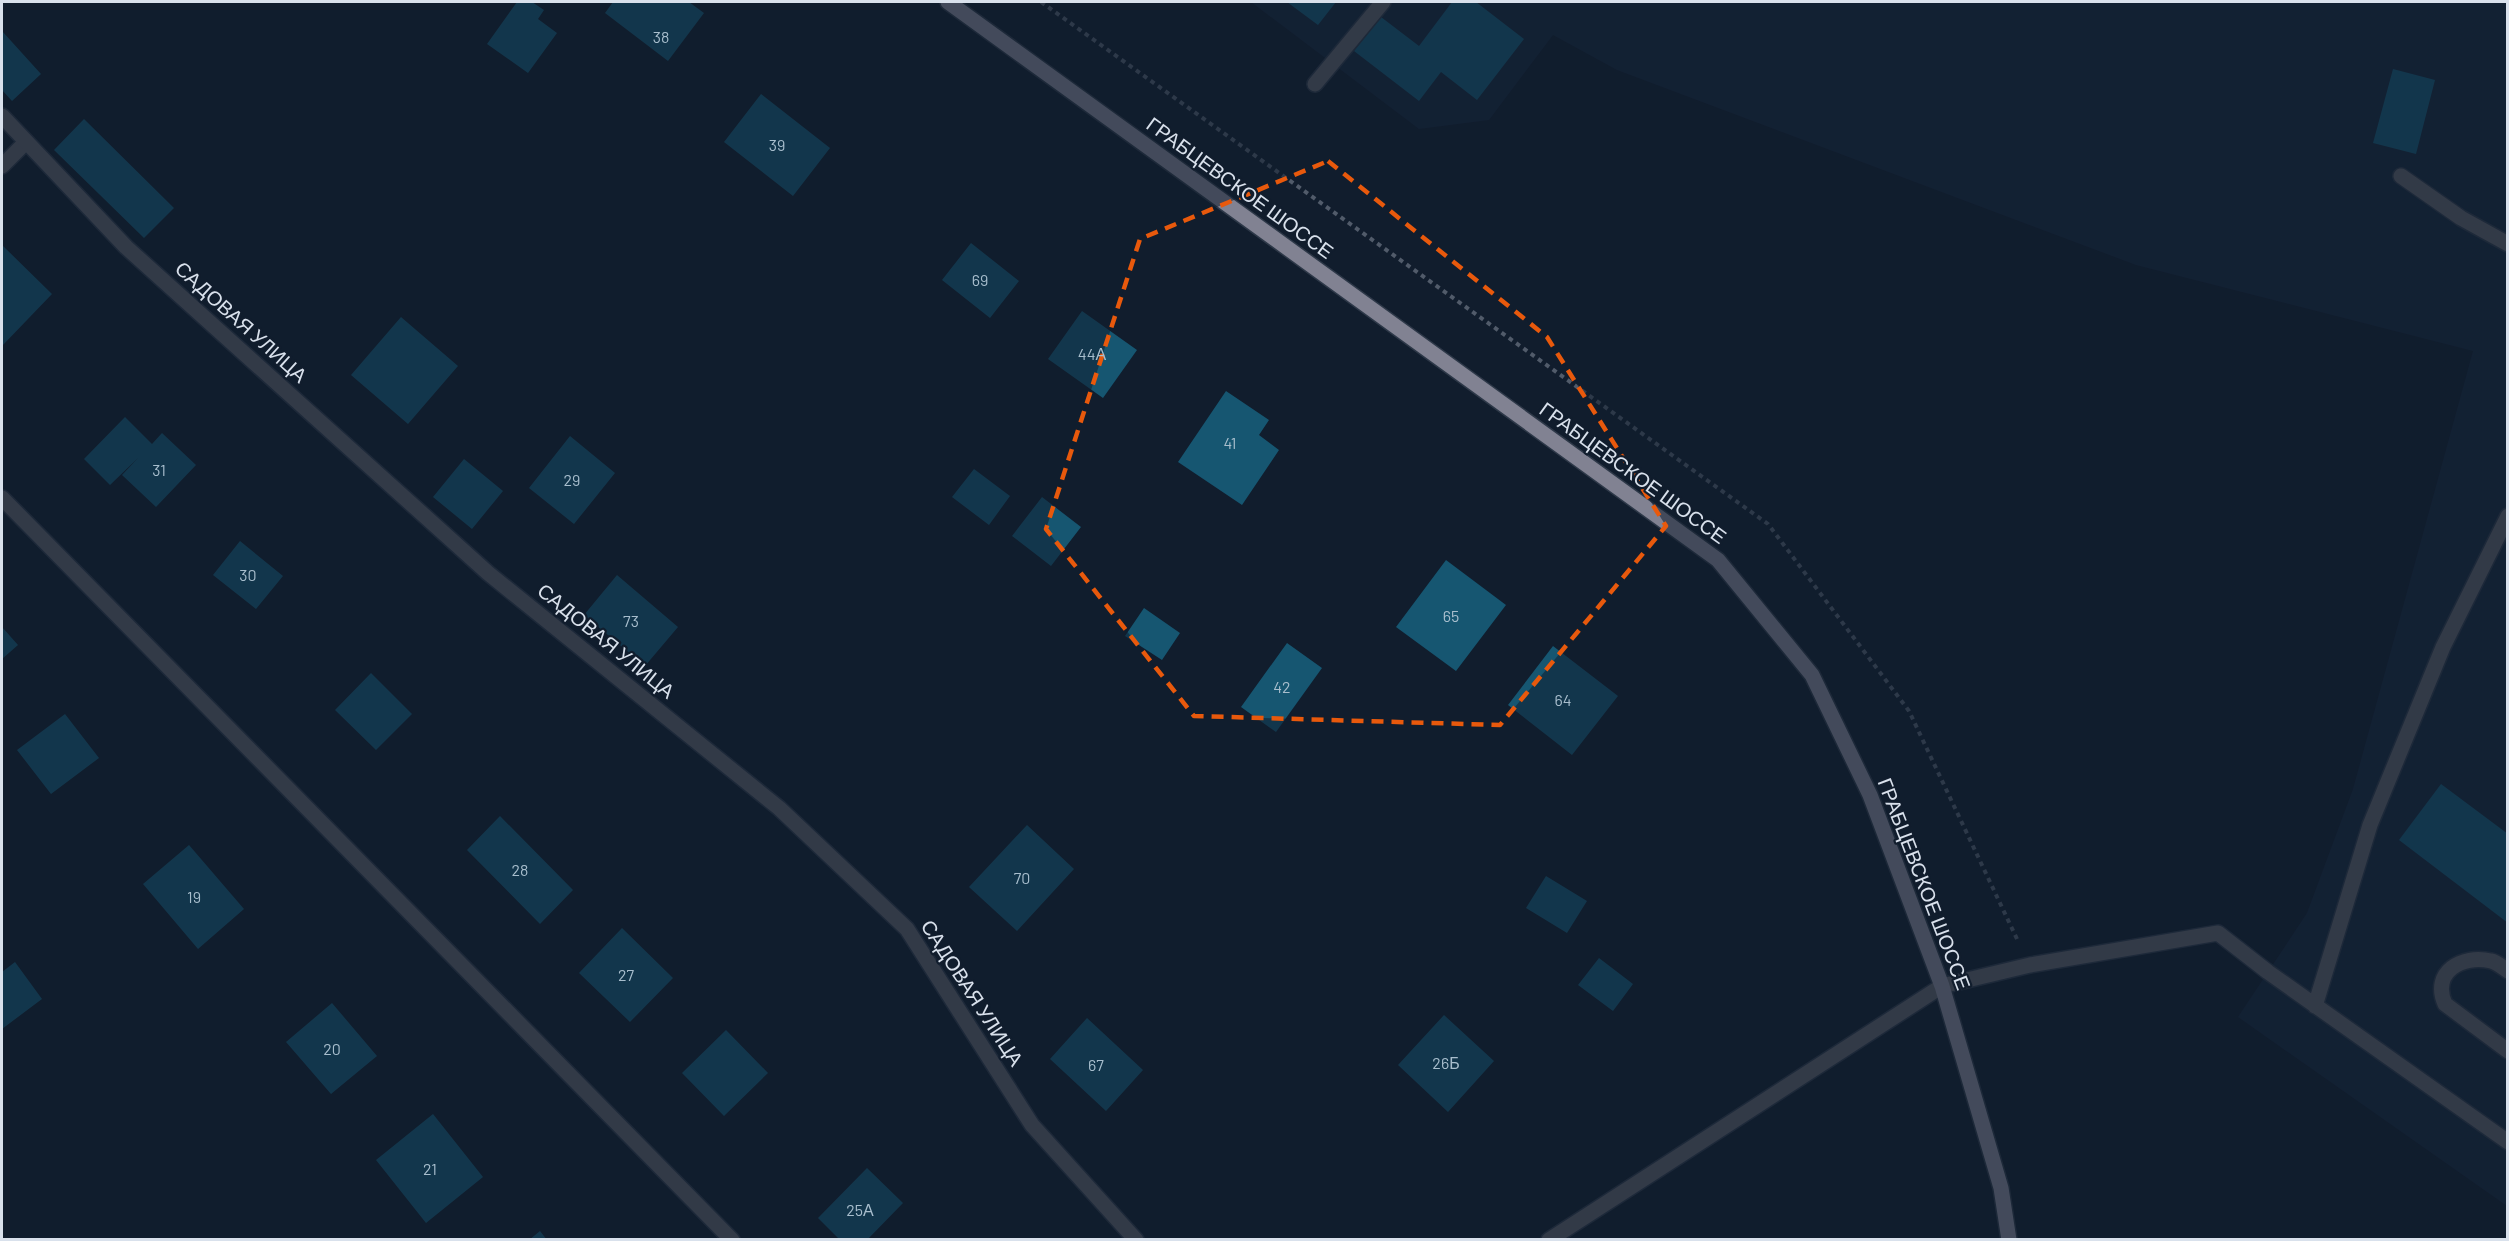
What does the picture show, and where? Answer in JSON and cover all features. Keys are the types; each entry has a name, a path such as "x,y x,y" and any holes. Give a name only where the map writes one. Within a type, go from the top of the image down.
{"street":[{"name":"ГРАБЦЕВСКОЕ ШОССЕ","path":"948,2 1718,560 1812,675 1870,795 1942,986 2001,1188 2009,1239"},
{"path":"1315,84 1383,2"},
{"name":"САДОВАЯ УЛИЦА","path":"2,116 126,247 462,550 779,808 907,930 1032,1125 1136,1239"},
{"path":"2,166 26,142"},
{"path":"2400,176 2461,218 2508,244"},
{"path":"2,498 732,1239"},
{"path":"2315,1006 2370,825 2443,647 2508,516"},
{"path":"1550,1239 1942,986 2030,965 2218,933 2315,1006 2508,1142"},
{"path":"2508,971 2493,961 2469,960 2446,973 2442,979 2440,994 2445,1005 2508,1051"}],"highlighted area":[{"path":"1328,161 1547,337 1666,526 1500,725 1194,716 1046,529 1140,239"}],"shaded area":[{"path":"1251,2 2507,2 2507,1206 2238,1017 2307,913 2353,789 2473,351 2136,265 1617,70 1553,35 1489,120 1419,129"}],"building":[{"path":"517,2 532,2 544,10 538,19 557,33 528,73 487,44"},
{"path":"613,2 689,2 704,13 668,61 605,13"},
{"path":"1287,2 1336,2 1318,25"},
{"path":"1452,2 1476,2 1524,39 1477,100 1441,72 1419,101 1354,51 1381,17 1419,46"},
{"path":"2,31 41,74 12,101 2,90"},
{"path":"2393,69 2435,80 2416,154 2373,143"},
{"path":"761,94 830,148 793,196 724,142"},
{"path":"84,119 174,208 144,238 54,150"},
{"path":"971,243 1019,281 990,318 942,280"},
{"path":"2,245 52,294 2,346"},
{"path":"1082,311 1137,350 1103,398 1048,359"},
{"path":"401,317 458,366 408,424 351,375"},
{"path":"1226,391 1269,420 1259,435 1279,450 1242,505 1178,462"},
{"path":"125,417 152,444 162,433 196,465 156,507 122,475 138,458 110,485 84,459"},
{"path":"570,436 615,473 574,524 529,488"},
{"path":"464,459 503,491 472,529 433,497"},
{"path":"974,469 1010,496 989,525 952,497"},
{"path":"1042,497 1081,527 1051,566 1012,536"},
{"path":"240,541 283,576 256,609 213,575"},
{"path":"1446,560 1506,605 1456,671 1396,627"},
{"path":"617,575 678,627 645,666 584,615"},
{"path":"1144,608 1180,633 1162,660 1125,636"},
{"path":"2,627 18,645 2,659"},
{"path":"1287,643 1322,668 1276,732 1241,707"},
{"path":"1553,646 1618,696 1572,755 1508,705"},
{"path":"371,673 412,714 376,750 335,710"},
{"path":"65,714 99,758 51,794 17,750"},
{"path":"2441,784 2508,834 2508,923 2399,840"},
{"path":"500,816 573,890 540,924 467,850"},
{"path":"1027,825 1074,869 1017,931 969,887"},
{"path":"189,845 244,909 198,949 143,884"},
{"path":"1546,876 1587,901 1567,933 1526,908"},
{"path":"622,928 673,978 630,1022 579,973"},
{"path":"1599,958 1633,984 1613,1011 1578,985"},
{"path":"15,962 42,999 2,1029 2,972"},
{"path":"332,1003 377,1056 331,1094 286,1042"},
{"path":"1444,1015 1494,1061 1448,1112 1398,1065"},
{"path":"1087,1018 1143,1070 1106,1111 1050,1059"},
{"path":"726,1030 768,1073 724,1116 682,1073"},
{"path":"433,1114 483,1177 426,1223 376,1160"},
{"path":"867,1168 903,1203 867,1240 840,1240 818,1218"},
{"path":"540,1231 547,1240 529,1240"}]}
